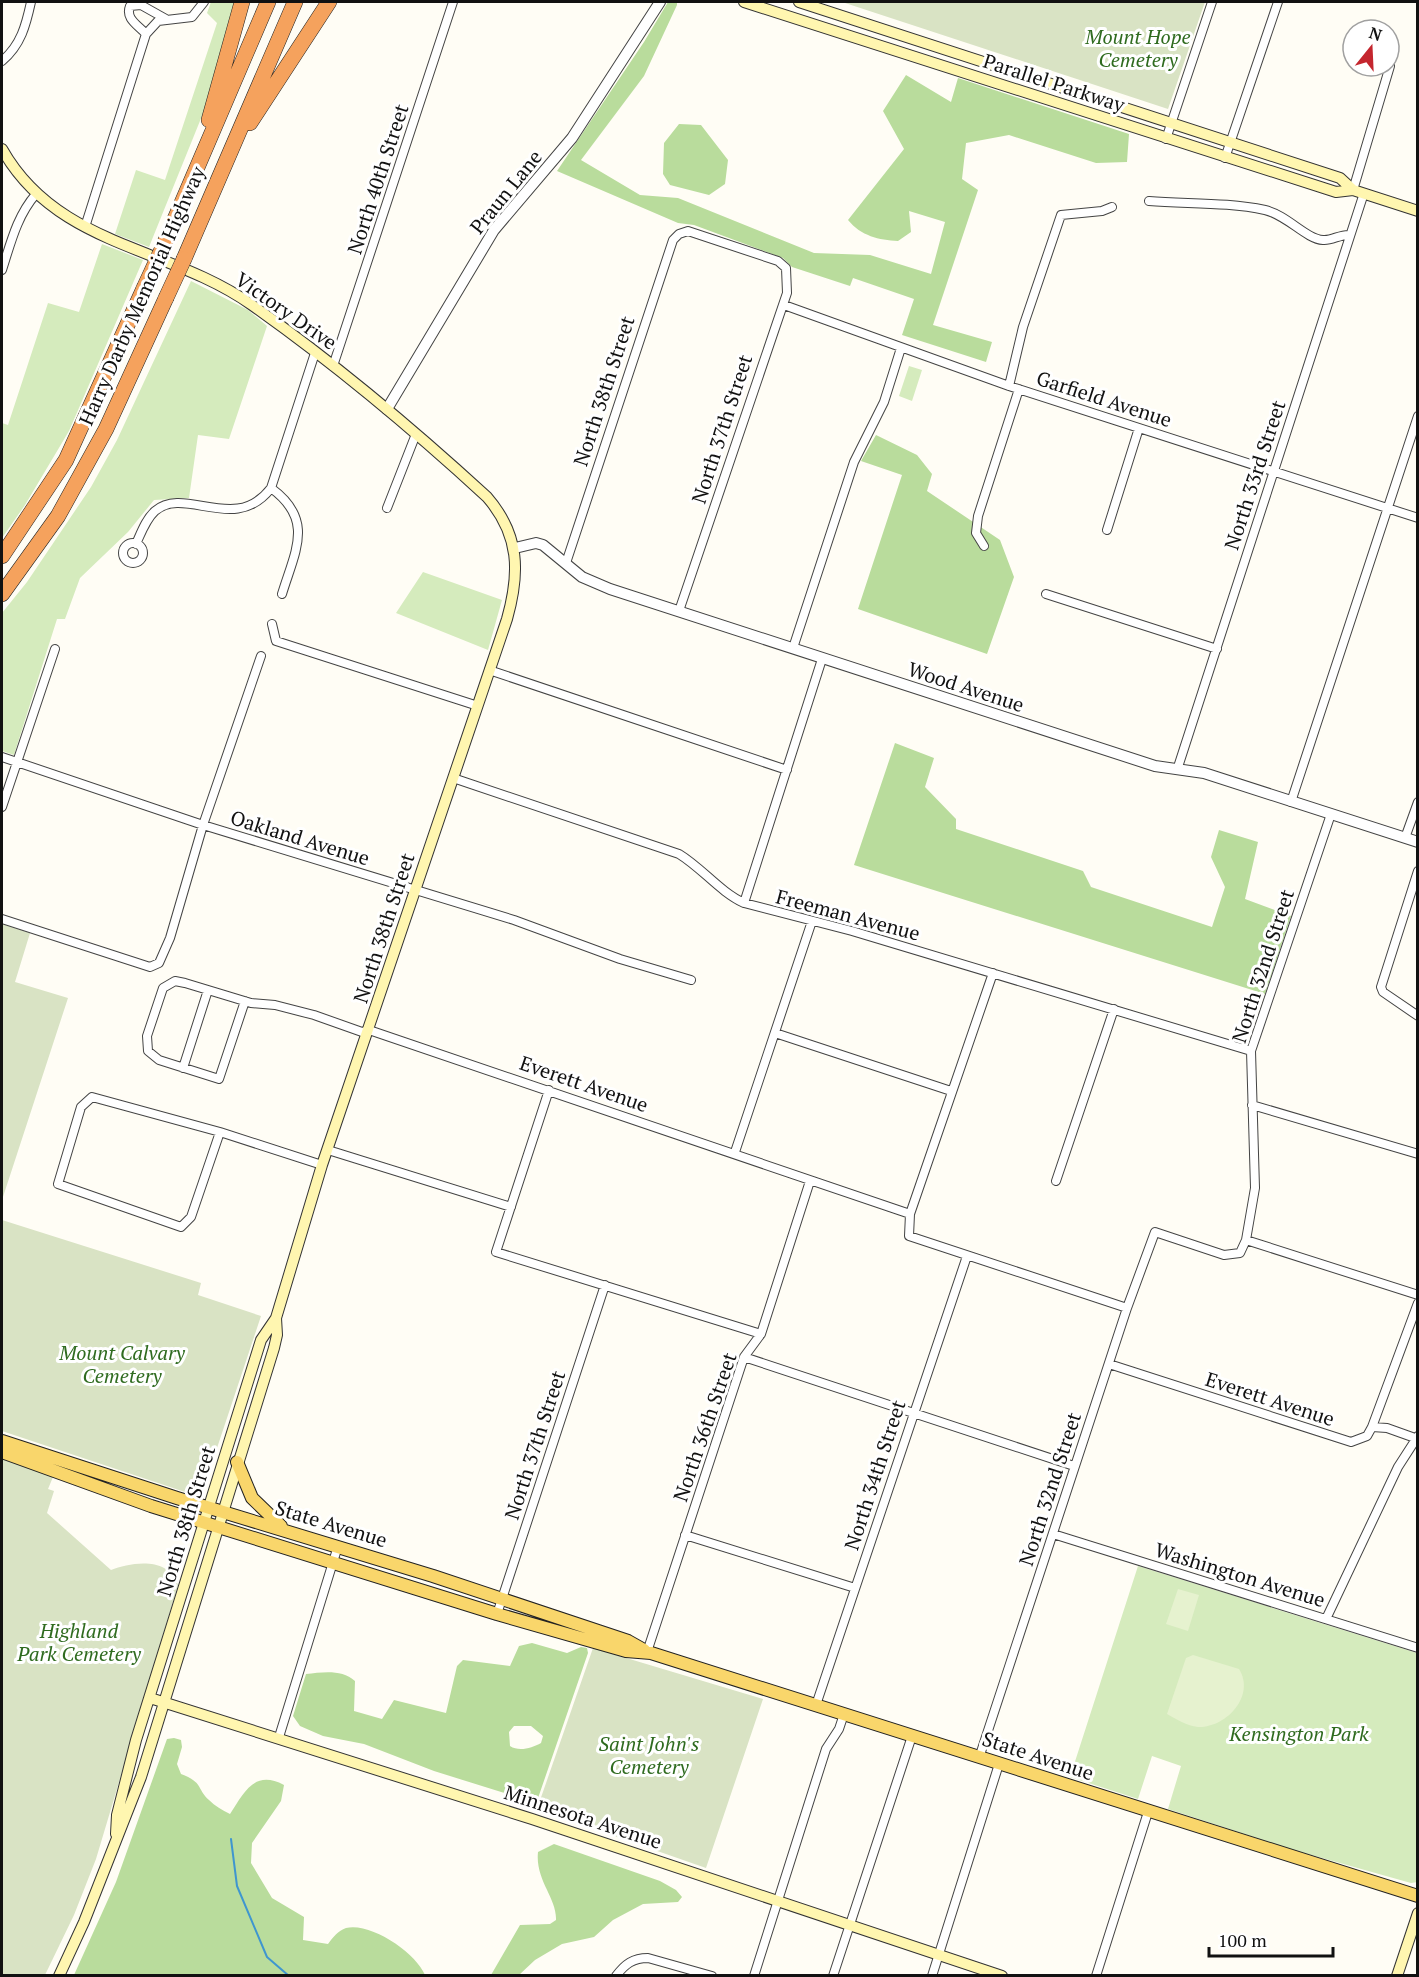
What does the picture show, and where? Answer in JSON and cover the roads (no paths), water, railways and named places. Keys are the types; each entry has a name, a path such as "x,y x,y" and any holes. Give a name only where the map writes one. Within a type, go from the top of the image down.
{"highway":[{"path":"195,173 242,2"},
{"name":"Harry Darby Memorial Highway","path":"2,556 66,460 163,248 268,2"},
{"name":"Harry Darby Memorial Highway","path":"2,594 58,516 106,429 184,259 295,2"},
{"path":"228,158 329,2"}],"main road":[{"name":"Parallel Parkway","path":"744,2 1225,158 1336,192 1359,192 1418,211"},
{"name":"Parallel Parkway","path":"799,2 1231,141 1340,178 1359,192"},
{"name":"Victory Drive","path":"2,149 10,165 36,194 61,214 236,295 333,366 416,434 497,509 515,548"},
{"name":"North 38th Street","path":"116,1843 122,1793 261,1340 276,1318 322,1165 513,597 516,578 515,548"},
{"name":"North 38th Street","path":"59,1976 116,1843 141,1777 274,1348 277,1335 276,1318"},
{"name":"State Avenue","path":"2,1441 501,1599 628,1641 647,1652 1418,1896"},
{"name":"State Avenue","path":"2,1452 204,1523 496,1614 626,1652 647,1652"},
{"path":"237,1462 252,1498 286,1531"},
{"name":"Minnesota Avenue","path":"150,1698 279,1737 1002,1976"},
{"path":"1397,1976 1418,1913"}],"street":[{"path":"2,61 16,46 23,33 31,2"},
{"path":"147,34 129,16 130,6 141,6 166,19 181,20 192,17 204,2"},
{"name":"North 40th Street","path":"333,366 453,2"},
{"name":"Praun Lane","path":"387,410 494,230 572,138 660,2"},
{"path":"1166,139 1212,2"},
{"path":"1225,158 1278,2"},
{"path":"85,227 147,34 151,26 166,19"},
{"name":"North 33rd Street","path":"1178,767 1350,236 1385,78"},
{"path":"2,268 24,207 36,194"},
{"path":"1149,201 1265,210 1286,217 1312,237 1323,240 1342,235 1350,236"},
{"path":"1009,386 1023,327 1061,215 1102,211 1112,207"},
{"name":"North 37th Street","path":"679,234 688,231 698,233 778,261 786,268 788,275 784,305 778,315 679,611"},
{"name":"North 38th Street","path":"566,563 673,240 679,234"},
{"name":"Garfield Avenue","path":"784,305 1009,386 1418,518"},
{"path":"793,648 858,453 884,402 901,348"},
{"path":"136,544 155,511 167,505 238,510 252,507 271,488 315,353"},
{"path":"984,546 976,533 978,516 1019,389"},
{"path":"1291,802 1418,416"},
{"path":"1107,530 1139,428"},
{"path":"387,508 416,434"},
{"path":"271,488 286,500 295,512 299,526 298,540 282,594"},
{"name":"Wood Avenue","path":"515,548 536,543 543,545 598,584 1155,766 1178,767 1204,773 1418,842"},
{"path":"1046,594 1217,649"},
{"path":"272,624 276,641 478,706"},
{"path":"2,807 55,649"},
{"path":"2,919 150,967 159,963 170,938 203,825 261,656"},
{"path":"744,903 822,659"},
{"path":"489,670 787,770"},
{"name":"Oakland Avenue","path":"2,757 203,825 514,920 620,959 691,980"},
{"name":"Freeman Avenue","path":"453,778 679,854 734,898 744,903 993,973 1251,1051"},
{"path":"1405,838 1418,802"},
{"name":"North 32nd Street","path":"979,1758 1074,1466 1155,1232 1224,1254 1240,1253 1246,1240 1255,1188 1251,1051 1331,814"},
{"path":"1418,870 1381,987 1383,992 1418,1016"},
{"path":"735,1152 812,921"},
{"path":"993,973 910,1214 909,1236 1127,1308"},
{"name":"Everett Avenue","path":"245,1001 221,1077 215,1078 152,1056 146,1044 147,1036 165,984 175,981 245,1001 275,1005 314,1015 362,1032 369,1030 735,1152 810,1181 910,1214"},
{"path":"183,1068 208,990"},
{"path":"1056,1181 1114,1009"},
{"path":"776,1032 951,1090"},
{"path":"549,1090 496,1252 761,1334"},
{"path":"220,1132 191,1217 181,1227 58,1184 81,1107 92,1097 220,1132 322,1165"},
{"path":"1252,1106 1418,1154"},
{"path":"328,1150 511,1207"},
{"name":"North 36th Street","path":"647,1652 744,1358 761,1334 810,1181"},
{"path":"1246,1240 1418,1295"},
{"name":"North 34th Street","path":"816,1706 912,1414 967,1256"},
{"name":"North 37th Street","path":"496,1614 605,1285"},
{"path":"1326,1619 1388,1487 1416,1437 1372,1426 1418,1302"},
{"path":"744,1358 1074,1466"},
{"name":"Everett Avenue","path":"1109,1364 1351,1442 1367,1436 1372,1426"},
{"path":"685,1534 855,1588"},
{"name":"Washington Avenue","path":"1053,1534 1418,1648"},
{"path":"279,1737 338,1546"},
{"path":"754,1976 826,1749 839,1730 844,1714"},
{"path":"833,1976 912,1736"},
{"path":"932,1976 999,1764"},
{"path":"1096,1976 1148,1812"},
{"path":"616,1976 625,1965 638,1958 648,1958 712,1976"}],"waterway":[{"path":"231,1839 237,1886 267,1957 289,1976"}],"park label":[{"name":"Mount Hope Cemetery","path":"1138,48"},
{"name":"Mount Calvary Cemetery","path":"122,1364"},
{"name":"Highland Park Cemetery","path":"79,1642"},
{"name":"Kensington Park","path":"1299,1734"},
{"name":"Saint John's Cemetery","path":"649,1756"}]}
